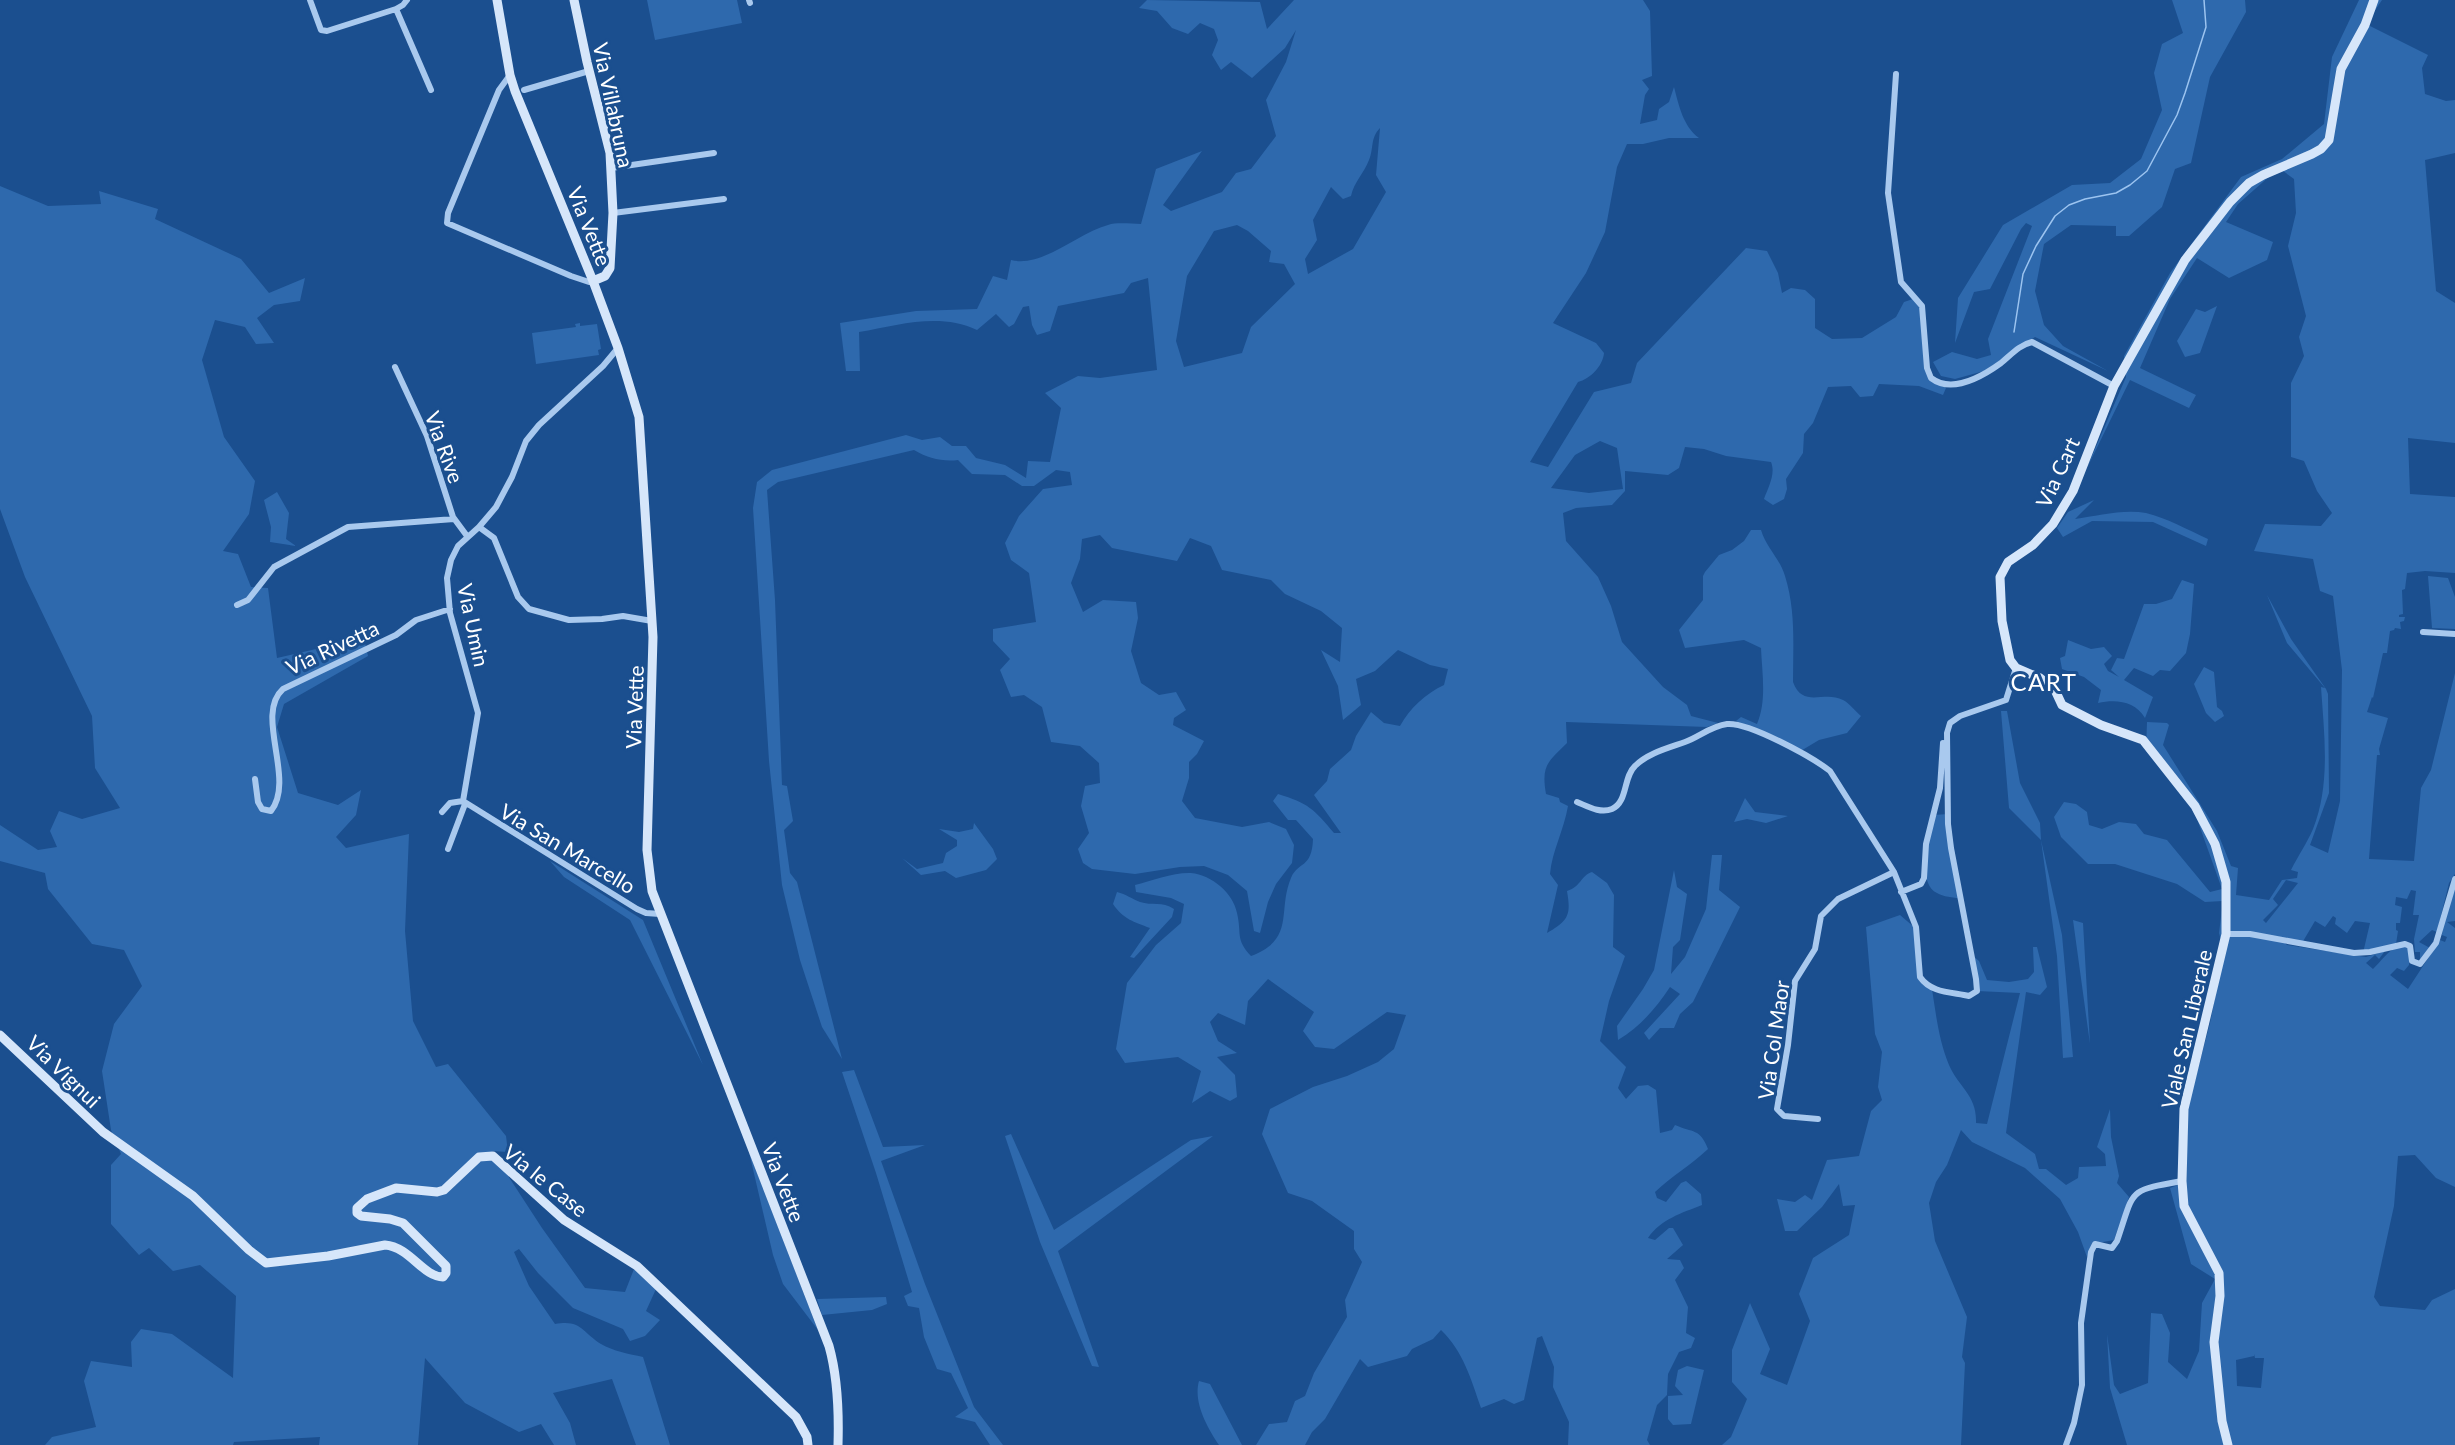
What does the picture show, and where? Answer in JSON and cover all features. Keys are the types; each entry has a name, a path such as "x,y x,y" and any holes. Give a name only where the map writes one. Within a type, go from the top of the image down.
{"street":[{"path":"310,0 321,30 327,31 396,9 404,5 407,0"},
{"name":"Via Vette","path":"497,0 510,75 520,91 618,348 639,417 652,621 653,673 647,850 649,877 660,914 829,1346 838,1405 838,1445"},
{"name":"Via Villabruna","path":"574,0 610,153 613,213 610,267 605,276 593,282"},
{"name":"Via Cart","path":"2016,668 2010,660 2002,621 2000,577 2008,562 2033,545 2053,524 2073,491 2114,386 2186,260 2230,202 2256,179 2312,154 2321,149 2329,140 2341,69 2365,25 2374,0"},
{"path":"396,9 431,90"},
{"path":"499,90 520,91 589,71"},
{"path":"1896,74 1888,193 1901,282 1922,306 1927,368 1931,378 1944,385 1966,381 1984,374 2019,347 2032,342 2114,386"},
{"path":"510,75 499,90 448,213 447,223 572,276 593,282"},
{"path":"611,168 714,153"},
{"path":"613,213 724,199"},
{"name":"Via Umin","path":"448,849 464,803 478,713 450,609 447,578 451,560 458,546 496,507 512,477 526,441 539,425 603,366 618,348"},
{"name":"Via Umin","path":"603,366 622,361"},
{"name":"Via Rive","path":"395,367 427,436 454,519 467,536"},
{"path":"237,605 248,600 274,567 348,527 454,519"},
{"path":"479,527 494,538 518,597 529,609 569,620 602,620 624,616 652,621"},
{"name":"Via Rivetta","path":"255,779 258,802 262,809 271,811 278,796 279,777 272,708 277,694 283,689 396,635 416,620 450,609"},
{"path":"2423,632 2455,634"},
{"path":"1901,892 1921,884 1924,878 1926,844 1931,819 1938,803 1942,774 1941,751 1946,730 1950,723 1960,716 2006,700 2016,668 2040,678 2055,690 2062,705 2099,724 2143,740 2195,806 2215,844 2226,882 2226,934 2250,934 2354,953 2405,944 2410,946 2412,961 2420,964 2436,943 2455,879"},
{"path":"1577,802 1600,811 1611,809 1622,798 1635,766 1649,757 1726,724 1741,725 1815,759 1830,771 1894,872 1916,927 1920,976 1932,989 1969,996 1977,991 1948,824 1946,746 1950,723"},
{"path":"442,813 450,803 464,803"},
{"name":"Via San Marcello","path":"464,803 637,909 646,913 660,914"},
{"name":"Via Col Maor","path":"1818,1119 1784,1116 1777,1108 1788,1045 1795,981 1815,949 1821,916 1838,899 1894,872"},
{"name":"Viale San Liberale","path":"2226,934 2184,1109 2182,1181 2184,1206 2219,1273 2220,1296 2214,1342 2222,1421 2228,1445"},
{"name":"Via Vignui","path":"0,1035 103,1132"},
{"name":"Via le Case","path":"103,1132 194,1196 249,1250 266,1263 328,1256 385,1245 394,1246 440,1277 446,1273 446,1266 412,1231 397,1220 361,1216 357,1213 357,1208 367,1199 396,1188 437,1192 444,1190 479,1157 493,1156 564,1220 638,1266 796,1417 807,1437 808,1445"},
{"path":"2066,1445 2074,1423 2082,1385 2081,1323 2091,1252 2095,1244 2112,1248 2117,1242 2133,1195 2142,1188 2182,1181"}],"shaded area":[{"path":"647,0 737,0 742,23 655,40"},
{"path":"1147,0 1260,2 1267,29 1294,0 1643,0 1650,11 1652,76 1642,80 1649,89 1645,95 1640,124 1657,120 1659,109 1669,102 1674,87 1685,122 1699,138 1669,138 1643,144 1627,144 1617,167 1605,232 1586,273 1553,323 1596,343 1604,353 1603,358 1595,371 1578,382 1530,462 1548,467 1594,392 1631,383 1637,363 1746,248 1767,251 1778,273 1782,293 1791,288 1805,290 1815,299 1815,328 1832,339 1862,338 1896,317 1904,302 1913,299 1920,307 1929,380 1946,388 1943,395 1919,386 1879,384 1873,396 1860,397 1851,386 1828,387 1813,423 1804,434 1803,453 1786,479 1787,489 1784,499 1773,505 1764,499 1772,476 1771,462 1726,456 1704,449 1685,447 1679,468 1668,475 1625,471 1625,491 1612,505 1576,508 1563,513 1566,541 1598,577 1611,606 1622,642 1663,687 1687,705 1691,716 1718,723 1707,727 1566,722 1567,743 1551,760 1544,776 1546,794 1559,798 1560,802 1568,806 1551,865 1550,874 1558,885 1547,933 1567,916 1569,906 1567,891 1576,886 1585,876 1592,872 1607,883 1614,895 1613,947 1625,956 1609,1001 1600,1041 1626,1067 1618,1088 1626,1099 1638,1086 1648,1085 1656,1090 1660,1133 1672,1130 1675,1125 1699,1134 1708,1149 1655,1192 1657,1198 1666,1202 1681,1183 1686,1181 1701,1194 1702,1205 1666,1221 1648,1238 1655,1240 1669,1228 1673,1228 1683,1245 1667,1259 1680,1260 1684,1268 1675,1280 1688,1307 1686,1333 1695,1338 1691,1348 1679,1352 1668,1374 1667,1395 1657,1405 1647,1440 1650,1445 1568,1445 1569,1422 1553,1387 1554,1367 1542,1336 1537,1338 1524,1400 1514,1404 1504,1399 1481,1408 1461,1356 1441,1330 1433,1339 1412,1349 1407,1356 1368,1367 1360,1359 1325,1419 1312,1432 1305,1445 1256,1445 1269,1424 1287,1422 1295,1401 1305,1396 1314,1373 1347,1317 1345,1300 1362,1262 1354,1249 1354,1231 1312,1201 1288,1193 1262,1134 1270,1109 1313,1087 1347,1076 1378,1062 1394,1049 1406,1015 1387,1012 1334,1049 1315,1047 1303,1031 1314,1012 1268,979 1248,1001 1245,1025 1218,1013 1210,1022 1218,1041 1237,1053 1217,1057 1235,1075 1237,1097 1230,1101 1210,1091 1192,1103 1201,1071 1178,1057 1125,1063 1116,1049 1127,983 1156,945 1181,923 1184,904 1171,898 1136,892 1135,885 1185,873 1206,877 1226,892 1235,906 1241,940 1246,950 1251,956 1265,949 1280,933 1291,878 1310,855 1313,839 1296,820 1288,820 1273,801 1278,794 1304,804 1315,812 1334,833 1341,833 1314,795 1327,781 1330,769 1351,750 1356,736 1371,712 1384,723 1400,726 1419,702 1444,685 1448,669 1430,665 1398,650 1375,671 1356,679 1361,705 1343,720 1338,686 1321,650 1340,662 1342,628 1321,611 1285,594 1271,580 1222,570 1211,546 1190,538 1177,561 1112,548 1100,535 1082,539 1080,559 1071,583 1083,612 1103,600 1136,602 1138,618 1131,651 1141,683 1159,695 1176,692 1186,710 1174,718 1173,725 1204,741 1197,754 1189,762 1189,778 1182,801 1195,818 1242,827 1269,822 1286,829 1294,845 1292,863 1276,884 1268,902 1260,933 1254,931 1247,891 1228,875 1204,866 1135,874 1092,869 1083,863 1078,849 1089,833 1081,806 1085,786 1100,783 1099,763 1080,746 1051,742 1042,707 1024,695 1011,697 1000,670 1010,659 993,641 993,629 1036,622 1029,573 1011,560 1005,543 1019,516 1043,489 1072,485 1070,472 1056,470 1034,486 1022,486 1005,475 972,474 958,460 935,459 914,450 778,482 767,490 775,600 782,785 787,786 793,821 784,830 790,873 797,882 842,1059 822,1027 800,960 782,885 769,761 753,508 757,482 772,470 906,435 922,440 940,437 952,446 966,446 976,458 1005,465 1026,478 1028,461 1050,462 1061,408 1045,393 1078,376 1100,378 1157,370 1148,278 1131,283 1124,293 1058,306 1050,331 1037,335 1032,325 1029,306 1023,307 1014,324 1009,327 996,314 977,330 963,325 934,321 859,332 860,371 846,371 840,323 916,311 977,309 993,276 1007,280 1011,260 1023,261 1047,255 1108,225 1141,224 1156,169 1202,151 1163,205 1171,211 1222,192 1236,173 1251,169 1276,136 1266,100 1286,62 1296,30 1285,48 1252,78 1231,62 1221,70 1212,55 1218,40 1214,29 1200,23 1188,34 1172,28 1157,11 1139,8","holes":["1380,128 1376,175 1386,192 1353,249 1308,274 1305,259 1317,240 1313,220 1331,187 1343,199 1351,196 1369,160 1373,140","1237,225 1248,231 1271,251 1269,262 1284,264 1295,284 1251,327 1242,353 1184,367 1176,341 1187,276 1214,231","1600,441 1617,448 1623,489 1589,493 1551,488 1575,455"]},
{"path":"2172,0 2245,0 2246,12 2210,77 2191,163 2175,169 2162,207 2129,236 2116,236 2116,226 2071,225 2044,244 2035,291 2044,325 2063,346 2108,371 2035,337 1984,371 1955,379 1941,376 1933,362 1952,352 1977,359 1991,355 1988,339 2032,226 2026,223 2021,229 1990,289 1974,292 1955,343 1958,298 2003,225 2072,185 2110,183 2141,159 2162,110 2154,73 2162,44 2183,33"},
{"path":"2359,0 2382,0 2366,24 2428,55 2422,68 2425,94 2446,101 2455,100 2455,153 2425,160 2436,291 2455,303 2455,443 2408,438 2410,494 2455,497 2455,573 2425,571 2407,573 2405,589 2402,590 2403,614 2399,615 2399,617 2405,617 2404,621 2400,622 2401,629 2395,628 2390,631 2387,653 2383,653 2373,698 2367,712 2388,718 2379,749 2380,755 2377,755 2369,859 2414,861 2421,788 2431,770 2455,673 2455,874 2449,883 2437,932 2432,930 2419,942 2430,948 2420,962 2420,952 2415,952 2414,939 2419,915 2413,915 2416,891 2411,890 2407,899 2396,897 2395,905 2402,907 2400,923 2396,923 2398,931 2396,944 2363,953 2370,923 2355,921 2347,933 2335,924 2336,918 2333,916 2325,927 2315,921 2302,943 2282,940 2287,945 2366,957 2385,951 2379,959 2375,955 2366,963 2373,969 2393,949 2409,948 2409,965 2404,971 2397,968 2390,975 2408,989 2440,940 2445,942 2447,937 2442,935 2444,915 2455,880 2455,921 2447,922 2455,928 2455,1187 2436,1178 2415,1155 2398,1156 2394,1206 2374,1297 2380,1306 2425,1310 2432,1300 2455,1289 2455,1445 2127,1445 2110,1388 2107,1334 2114,1385 2120,1394 2148,1383 2151,1313 2162,1314 2170,1333 2168,1362 2187,1379 2199,1351 2202,1303 2215,1279 2191,1264 2170,1188 2186,1182 2188,1107 2210,1023 2224,952 2219,933 2223,901 2205,902 2177,884 2115,864 2088,864 2061,837 2054,817 2064,802 2076,804 2087,812 2089,825 2102,829 2119,822 2136,824 2144,834 2167,840 2210,892 2222,889 2197,819 2188,801 2146,751 2147,722 2167,723 2169,725 2163,745 2217,831 2231,866 2238,868 2236,895 2269,900 2282,880 2297,878 2298,872 2291,870 2313,829 2322,794 2325,740 2321,687 2325,688 2287,643 2267,595 2291,639 2326,689 2328,694 2329,793 2310,845 2328,853 2340,801 2342,670 2333,596 2320,591 2313,559 2254,551 2265,524 2321,526 2332,513 2317,491 2304,461 2291,457 2291,383 2304,356 2299,337 2306,316 2288,246 2296,213 2294,179 2279,168 2238,204 2226,222 2273,242 2267,260 2229,278 2197,258 2170,299 2140,368 2196,395 2189,408 2130,380 2086,470 2126,377 2124,356 2170,273 2241,177 2282,159 2324,124 2332,57","holes":["2286,880 2298,883 2266,923 2263,920 2278,905 2273,899","2254,1354 2255,1358 2264,1358 2261,1388 2237,1386 2236,1360 2254,1356"]},
{"path":"0,186 48,206 101,204 99,191 158,209 155,219 241,259 269,293 305,278 300,301 274,305 257,318 274,343 256,344 245,327 215,320 202,360 224,437 255,481 249,514 223,551 238,554 251,587 268,588 277,658 364,638 368,656 284,704 277,727 298,793 338,805 361,790 356,815 336,837 346,848 409,834 405,931 413,1021 436,1067 448,1064 506,1136 508,1152 492,1151 542,1228 585,1288 625,1292 634,1269 656,1289 646,1311 660,1320 645,1336 630,1341 623,1329 573,1308 538,1273 519,1249 514,1252 529,1286 555,1324 576,1325 606,1346 643,1357 670,1445 636,1445 612,1379 553,1393 570,1423 576,1445 554,1445 541,1424 519,1432 465,1403 425,1358 418,1445 319,1445 320,1437 234,1442 233,1445 45,1445 52,1437 96,1427 84,1381 91,1361 132,1367 131,1342 141,1329 172,1334 233,1378 236,1296 200,1265 173,1271 149,1248 139,1255 111,1224 111,1165 121,1154 111,1130 102,1071 114,1024 142,986 124,950 92,944 48,889 45,873 0,861 0,825 38,850 57,847 50,831 59,811 82,819 120,808 95,768 92,716 25,577 0,509"},
{"path":"2217,306 2200,353 2185,357 2177,341 2196,309 2205,312"},
{"path":"580,323 580,326 597,324 601,349 598,350 599,355 536,364 532,333 576,327 575,324"},
{"path":"277,492 289,513 286,539 296,546 270,542 271,527 264,500"},
{"path":"2094,500 2075,519 2119,512 2146,513 2170,521 2208,539 2206,546 2153,522 2092,521 2063,537 2057,528 2068,512"},
{"path":"1751,530 1761,530 1780,564 1789,589 1792,615 1793,682 1797,690 1808,697 1836,697 1848,703 1861,716 1847,733 1819,740 1799,752 1736,721 1741,717 1757,724 1762,706 1763,687 1761,648 1744,640 1685,648 1679,630 1703,600 1705,572 1719,555 1732,550 1744,541"},
{"path":"2428,576 2448,578 2455,597 2455,629 2432,628"},
{"path":"2182,580 2194,584 2186,653 2170,671 2160,670 2153,676 2134,668 2124,680 2153,697 2145,718 2136,708 2124,703 2112,701 2098,703 2101,690 2084,677 2062,669 2060,658 2065,656 2068,640 2091,649 2104,647 2112,656 2104,664 2108,671 2119,677 2111,670 2117,658 2124,659 2144,604 2156,604 2172,599"},
{"path":"2204,667 2214,672 2217,707 2224,716 2215,722 2206,713 2194,684"},
{"path":"2001,711 2007,711 2020,783 2040,823 2041,840 2009,808"},
{"path":"1745,798 1755,812 1788,816 1766,823 1747,819 1734,822"},
{"path":"1949,814 1961,899 1937,893 1930,887 1925,868 1933,815"},
{"path":"974,823 993,849 997,859 986,870 956,878 945,871 921,875 902,858 917,869 943,863 946,853 957,846 957,840 939,829 959,832 973,829"},
{"path":"2041,840 2062,935 2073,1057 2063,1058 2057,956"},
{"path":"1712,855 1722,855 1719,890 1740,907 1693,1002 1680,1014 1674,1028 1660,1028 1649,1040 1644,1033 1680,994 1670,987 1647,1016 1618,1040 1617,1026 1654,970 1674,870 1677,887 1687,894 1680,940 1673,947 1671,974 1685,957 1706,909"},
{"path":"550,861 643,920 703,1065 630,920 564,877"},
{"path":"1117,892 1140,902 1165,905 1174,909 1172,917 1134,958 1130,957 1150,928 1129,919 1117,909 1113,904"},
{"path":"1900,915 1914,927 1920,982 1932,989 1943,1047 1953,1073 1971,1098 1976,1113 1976,1123 1987,1124 2020,993 1977,991 1972,955 1979,961 1987,980 2009,982 2028,979 2034,972 2033,947 2037,947 2047,987 2040,995 2026,992 2006,1133 2035,1154 2039,1169 2046,1169 2066,1185 2078,1178 2079,1167 2106,1166 2105,1154 2097,1147 2110,1109 2111,1137 2119,1176 2117,1183 2129,1197 2114,1240 2092,1244 2087,1257 2078,1232 2060,1199 2025,1168 1972,1142 1961,1130 1947,1165 1936,1182 1929,1203 1935,1241 1967,1317 1962,1357 1965,1363 1961,1445 1722,1445 1731,1437 1747,1399 1732,1382 1732,1350 1750,1303 1770,1349 1760,1374 1787,1385 1810,1321 1799,1294 1813,1258 1849,1235 1855,1205 1843,1206 1839,1184 1822,1207 1797,1231 1785,1231 1777,1199 1795,1202 1805,1195 1812,1200 1827,1160 1859,1156 1871,1111 1882,1100 1878,1087 1882,1052 1875,1034 1866,927"},
{"path":"2073,920 2083,923 2090,1044"},
{"path":"854,1070 883,1147 925,1145 881,1161 925,1284 974,1407 1003,1445 990,1445 975,1422 955,1417 968,1408 951,1373 937,1369 924,1337 919,1308 908,1306 904,1296 912,1292 842,1072"},
{"path":"1011,1134 1054,1230 1191,1140 1213,1136 1058,1251 1099,1367 1092,1366 1040,1242 1005,1136"},
{"path":"749,1152 818,1330 783,1284 773,1255"},
{"path":"886,1297 887,1304 872,1310 822,1315 817,1299"},
{"path":"1687,1366 1704,1370 1691,1424 1673,1425 1668,1419 1668,1396 1683,1395 1675,1386 1678,1370"},
{"path":"1199,1381 1210,1384 1242,1445 1219,1445 1200,1406"}],"waterway":[{"path":"2014,332 2023,274 2036,246 2055,216 2069,205 2085,199 2116,193 2147,171 2177,115 2185,93 2206,27 2204,0"}],"district":[{"name":"CART","path":"2044,681"}]}
